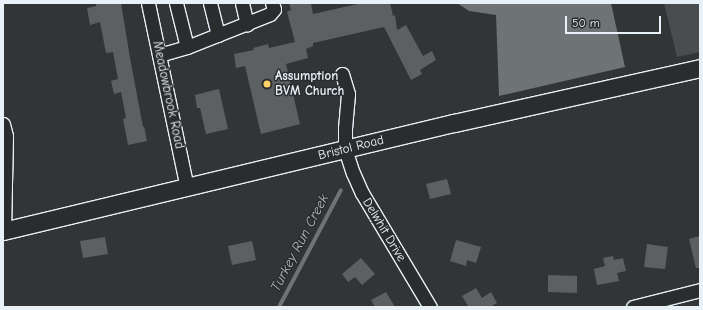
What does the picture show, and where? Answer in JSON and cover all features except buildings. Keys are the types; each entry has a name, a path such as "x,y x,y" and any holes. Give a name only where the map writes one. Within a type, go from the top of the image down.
{"main road":[{"name":"Bristol Road","path":"3,231 454,123 700,68"}],"street":[{"name":"Meadowbrook Road","path":"148,3 187,188"},
{"path":"176,3 187,47"},
{"path":"210,3 218,35"},
{"path":"242,3 247,24"},
{"path":"159,54 187,47 270,14 274,9 272,3"},
{"name":"Delwhit Drive","path":"342,74 348,94 344,128 345,149 362,194 430,307"},
{"path":"3,124 6,136 3,231"},
{"path":"633,307 700,290"}],"shaded area":[{"path":"457,3 611,3 625,67 499,96 496,15 469,11"},
{"path":"664,3 700,3 700,52 677,57"}],"waterway":[{"name":"Turkey Run Creek","path":"279,307 341,190"}],"place":[{"name":"Assumption BVM Church","path":"267,84"}]}
